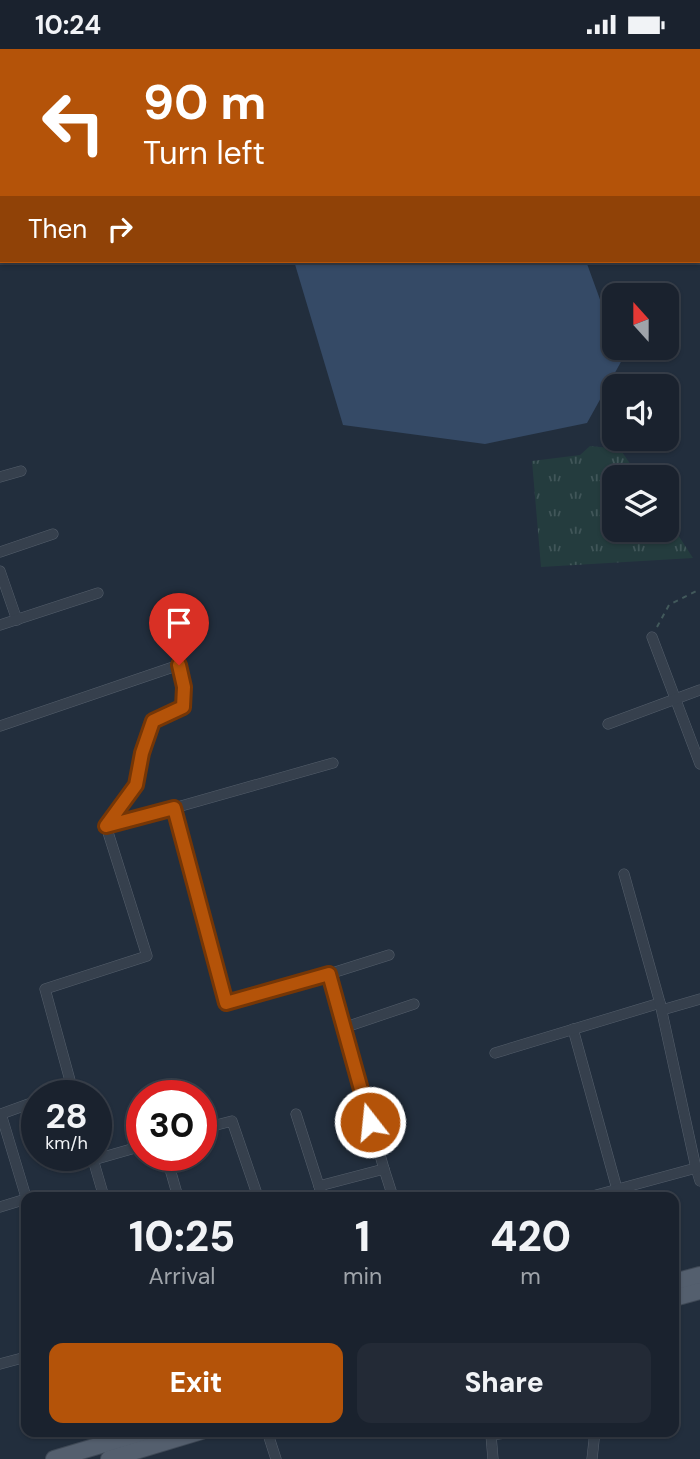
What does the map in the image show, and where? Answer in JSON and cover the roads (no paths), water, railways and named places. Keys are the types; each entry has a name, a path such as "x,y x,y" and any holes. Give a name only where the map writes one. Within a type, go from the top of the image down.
{"main road":[{"path":"679,1281 700,1275"},
{"path":"679,1297 700,1291"},
{"path":"108,1454 138,1437"},
{"path":"54,1459 108,1454 177,1437"}],"street":[{"path":"0,477 21,471"},
{"path":"0,552 53,534"},
{"path":"0,571 17,620"},
{"path":"0,625 98,593"},
{"path":"652,637 700,764"},
{"path":"0,726 179,665 184,687 183,707 153,721 142,753 136,785 106,826"},
{"path":"608,724 700,690"},
{"path":"106,826 334,763"},
{"path":"174,808 226,1003 389,955"},
{"path":"70,1080 46,989 147,957 106,826"},
{"path":"624,874 661,1007 700,1181"},
{"path":"329,974 391,1192"},
{"path":"495,1053 573,1030 700,999"},
{"path":"343,1028 414,1004"},
{"path":"573,1030 617,1189"},
{"path":"21,1107 0,1114 24,1192"},
{"path":"296,1114 321,1192"},
{"path":"217,1125 232,1121 256,1192"},
{"path":"606,1192 696,1168"},
{"path":"319,1186 384,1169"},
{"path":"97,1171 103,1192"},
{"path":"171,1171 177,1192"},
{"path":"0,1207 21,1200"},
{"path":"0,1364 21,1358"},
{"path":"269,1437 276,1459"},
{"path":"491,1437 493,1459"},
{"path":"592,1459 594,1437"}],"water":[{"path":"295,263 587,263 602,305 602,361 621,361 614,374 602,374 602,396 587,423 485,444 343,425"}]}
